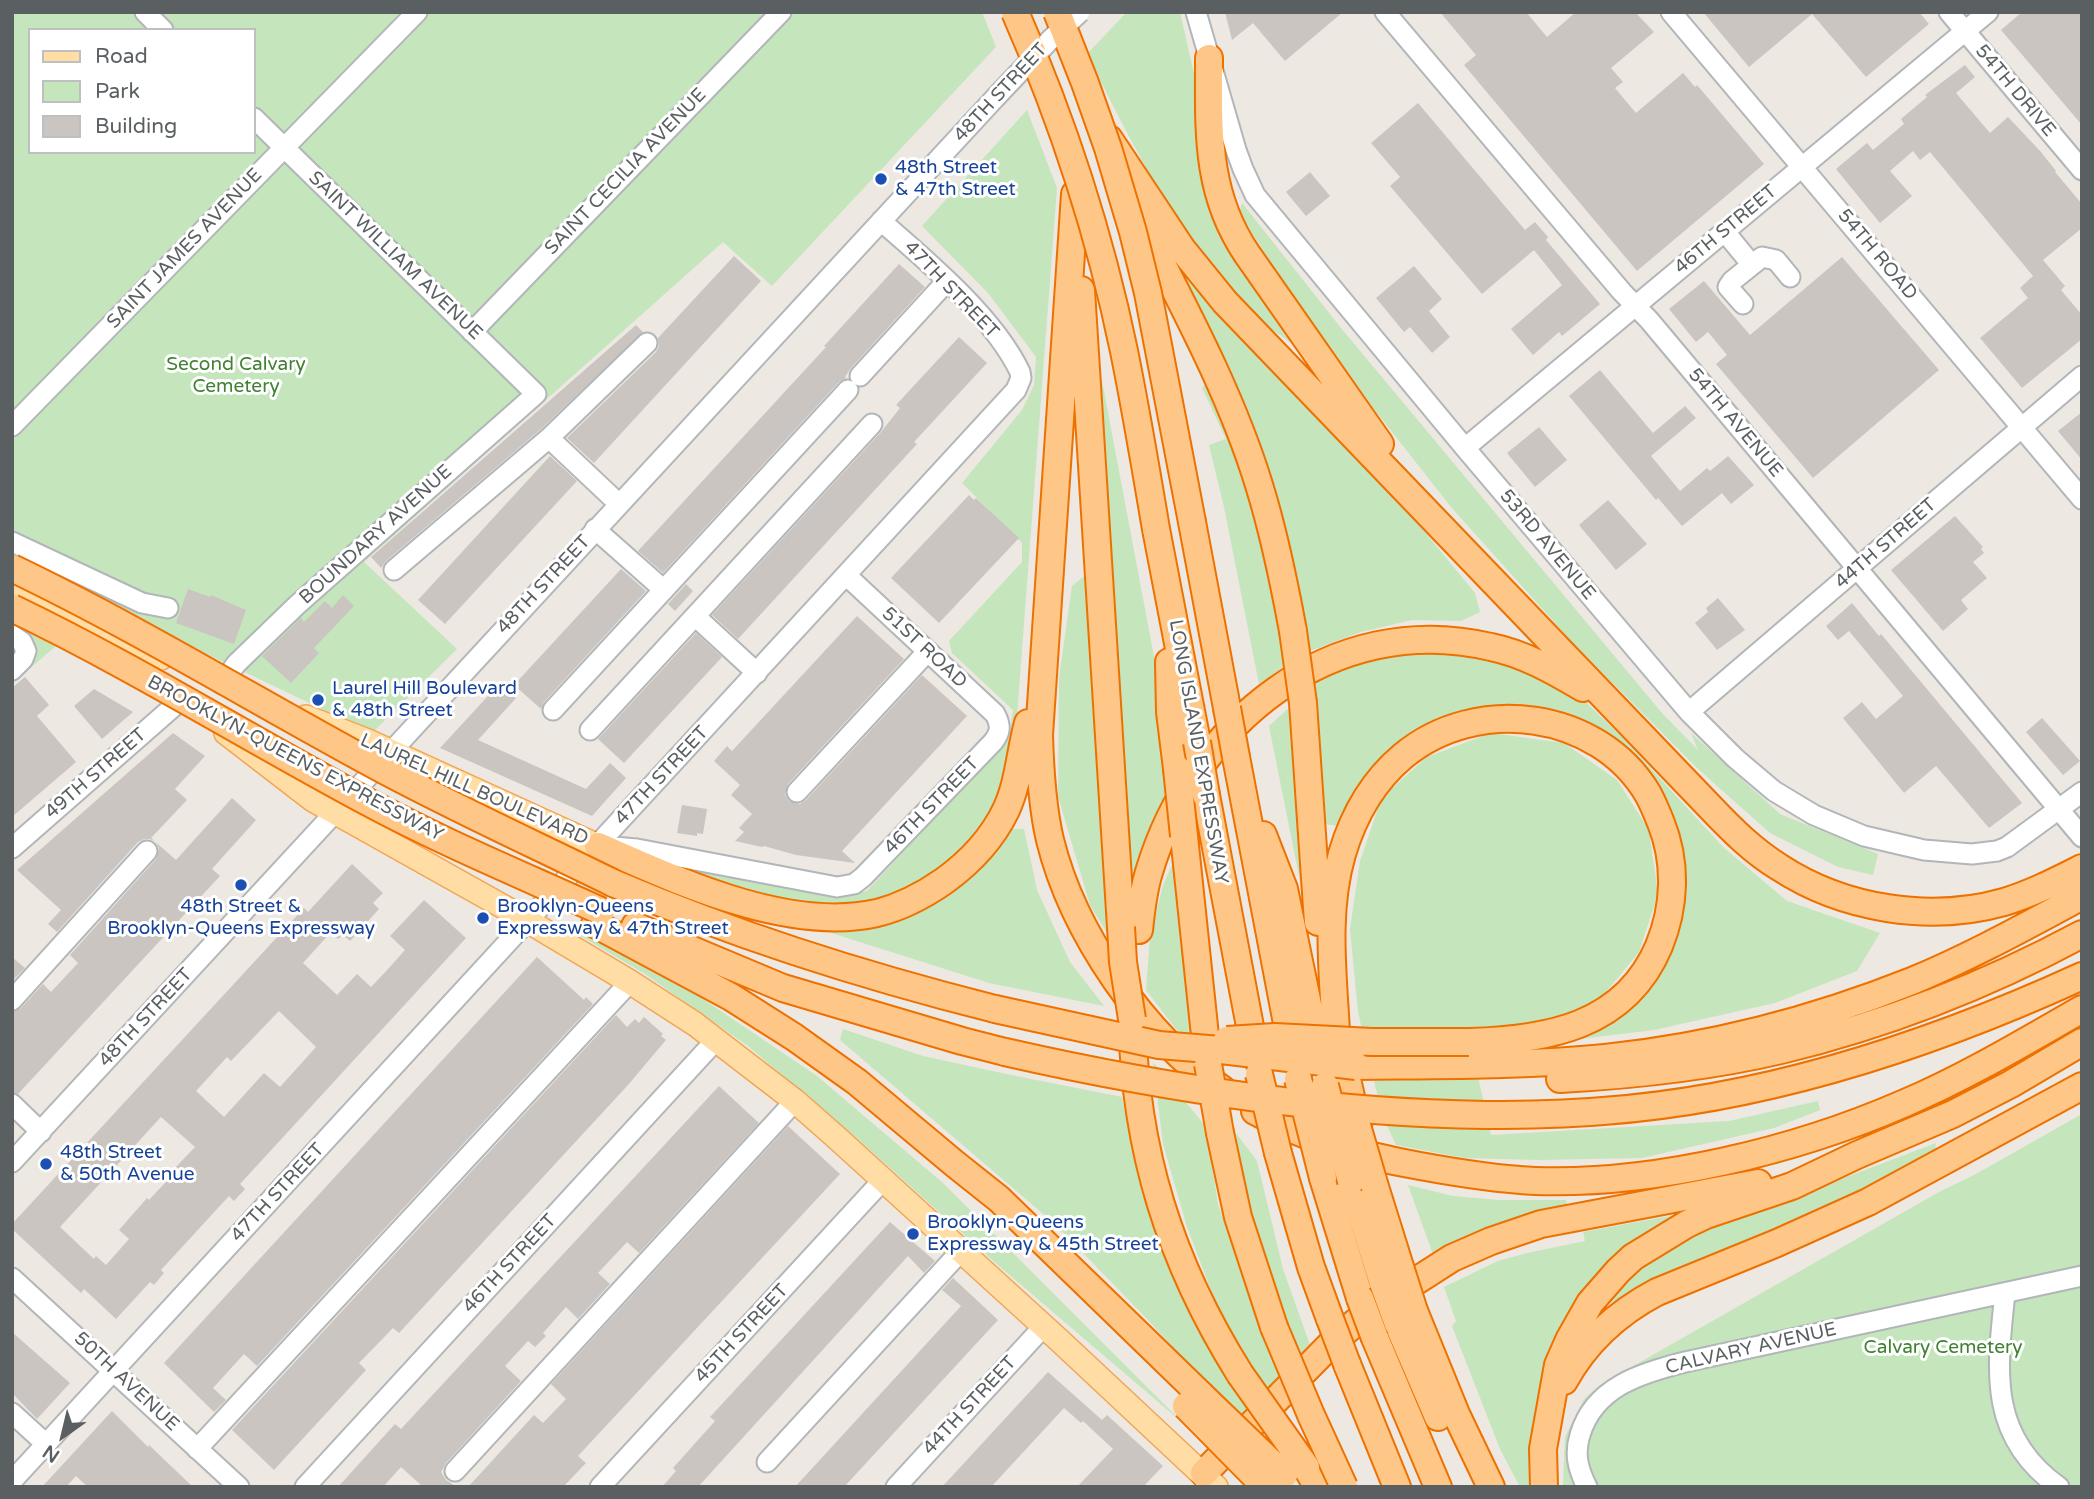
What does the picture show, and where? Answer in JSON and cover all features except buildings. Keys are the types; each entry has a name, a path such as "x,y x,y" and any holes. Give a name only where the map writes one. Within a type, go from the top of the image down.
{"highway":[{"name":"LONG ISLAND EXPRESSWAY","path":"1015,12 1051,100 1092,221 1124,351 1259,1074 1278,1153 1311,1267 1397,1487"},
{"path":"1026,12 1064,108 1071,141 1130,929"},
{"path":"1044,12 1075,88 1211,365 1259,484 1293,631 1303,703 1322,968 1358,1129 1363,1184"},
{"name":"LONG ISLAND EXPRESSWAY","path":"1057,12 1099,122 1133,232 1148,293 1286,1028 1323,1178 1360,1298 1438,1487"},
{"path":"1209,58 1209,147 1216,186 1227,221 1247,254 1435,519"},
{"path":"1075,88 1164,223 1203,276 1742,839 1777,867 1821,890 1889,908 1961,910 2076,885"},
{"path":"1074,194 1042,667 1039,734 1041,785 1050,840 1070,900 1099,954 1138,1010 1164,1038 1217,1086 1276,1122 1333,1144 1401,1163 1462,1175 1512,1179 1575,1180 1616,1177 1687,1168 1798,1142 1902,1105 1966,1074 2082,1009"},
{"name":"BROOKLYN-QUEENS EXPRESSWAY","path":"12,568 110,617 372,763 613,883 718,925 883,979 995,1009 1159,1045 1356,1066 1528,1063 1619,1056 1687,1046 1831,1010 1912,981 1980,950 2076,885"},
{"path":"1166,580 1170,712 1208,1064 1220,1133 1238,1217 1275,1327 1344,1487"},
{"name":"BROOKLYN-QUEENS EXPRESSWAY","path":"12,608 77,641 357,797 428,832 561,907 598,917"},
{"path":"1289,1481 1240,1374 1196,1296 1162,1209 1144,1141 1137,1104 1132,1019 1123,962 1130,929 1162,836 1197,772 1227,733 1258,703 1287,681 1357,650 1394,642 1432,639 1475,643 1531,659 1612,705"},
{"path":"598,846 677,880 775,910 805,916 841,917 877,913 892,908 923,895 952,875 979,850 993,832 1016,783 1024,736 1042,667"},
{"path":"1159,1045 1275,1037 1373,1042 1474,1062 1505,1041 1565,1030 1597,1017 1623,997 1640,978 1655,956 1667,924 1672,890 1669,850 1648,793 1619,760 1603,748 1584,736 1532,719 1493,719 1455,727 1436,735 1403,757 1365,802 1345,846 1333,896 1331,940 1336,1032"},
{"path":"1237,764 1284,889 1325,1086 1363,1184 1435,1412 1474,1487"},
{"path":"598,917 794,1037 891,1109 999,1199 1194,1400 1289,1481"},
{"path":"598,917 673,943 783,988 1005,1052 1114,1074 1278,1100 1416,1113 1486,1115 1603,1111 1749,1090 1818,1073 1914,1044 1992,1015 2082,976"},
{"name":"BROOKLYN-QUEENS EXPRESSWAY","path":"1474,1062 1541,1080 1604,1077 1704,1065 1780,1051 1868,1026 1938,1000 2023,964 2082,934"},
{"path":"1544,1487 1543,1449 1558,1365 1579,1321 1602,1288 1633,1257 1706,1215 1792,1186 1963,1109 2082,1042"},
{"path":"1549,1407 1569,1371 1594,1339 1622,1312 1640,1301 1868,1202 2082,1086"},
{"path":"1204,1482 1332,1343 1356,1322 1425,1275 1471,1249 1541,1224 1746,1186 1857,1155"},
{"path":"1406,1317 1491,1487"}],"main road":[{"name":"LAUREL HILL BOULEVARD","path":"12,590 71,619 222,684 369,741 598,846"},
{"name":"LAUREL HILL BOULEVARD","path":"71,619 313,800 335,812"},
{"name":"BROOKLYN-QUEENS EXPRESSWAY","path":"335,812 630,982 716,1040 794,1101 883,1180 1101,1378 1204,1482"}],"street":[{"path":"145,12 161,28"},
{"name":"SAINT JAMES AVENUE","path":"12,426 417,12"},
{"name":"SAINT CECILIA AVENUE","path":"472,331 781,12"},
{"name":"48TH STREET","path":"12,1162 995,98 1080,12"},
{"name":"53RD AVENUE","path":"1196,12 1236,150 1255,195 1465,449 1689,712 1754,775 1794,804 1837,827 1894,845 1951,853 1997,851 2016,841 2082,792"},
{"name":"54TH AVENUE","path":"1385,12 2082,836"},
{"name":"54TH ROAD","path":"1671,12 2082,499"},
{"name":"54TH DRIVE","path":"1949,12 2082,170"},
{"name":"46TH STREET","path":"1465,449 1988,12"},
{"name":"SAINT WILLIAM AVENUE","path":"256,120 536,394"},
{"name":"47TH STREET","path":"12,1481 1012,395 1019,384 1020,372 1006,349 947,281 881,221"},
{"path":"1725,232 1752,265"},
{"path":"1743,304 1728,287 1762,257 1776,260 1790,277"},
{"path":"553,710 947,281"},
{"path":"394,570 549,438 647,343"},
{"name":"44TH STREET","path":"1689,712 2082,376"},
{"name":"BOUNDARY AVENUE","path":"222,684 236,664 305,598 536,394"},
{"path":"590,730 872,424"},
{"path":"549,438 619,504"},
{"path":"595,529 664,590"},
{"path":"12,542 142,603 168,608"},
{"name":"51ST ROAD","path":"847,576 991,710 999,722"},
{"path":"695,616 757,673"},
{"path":"12,635 22,642 26,651 23,659 12,670"},
{"path":"797,792 928,651"},
{"name":"49TH STREET","path":"12,848 181,700"},
{"name":"46TH STREET","path":"854,884 993,742 1000,731 999,722"},
{"name":"LAUREL HILL BOULEVARD","path":"598,846 637,849 837,887 854,884"},
{"path":"12,1000 147,851"},
{"path":"197,1448 630,982"},
{"name":"46TH STREET","path":"305,1487 716,1040"},
{"path":"455,1471 794,1101"},
{"path":"12,1104 41,1132"},
{"name":"45TH STREET","path":"600,1487 883,1180"},
{"path":"767,1462 960,1252"},
{"name":"CALVARY AVENUE","path":"1587,1487 1579,1470 1576,1453 1582,1427 1594,1406 1611,1390 1633,1379 1668,1366 2082,1276"},
{"name":"50TH AVENUE","path":"12,1278 239,1487"},
{"path":"2006,1293 1998,1376 2006,1419 2027,1455 2045,1476 2059,1487"},
{"name":"44TH STREET","path":"896,1487 1044,1326"},
{"path":"12,1413 46,1444"}],"green space":[{"name":"Second Calvary Cemetery","path":"12,12 982,12 996,47 772,286 723,242 364,562 457,649 372,733 142,623 12,557"},
{"path":"1127,12 1180,12 1195,78 1199,161 1213,217 1259,284 1291,343 1248,311 1178,221 1121,122 1087,54"},
{"path":"1027,110 1057,188 1015,742 990,820 961,854 913,888 883,899 851,906 807,905 700,875 692,868 844,897 867,891 1009,738 1013,710 952,653 949,641 1022,562 1022,543 962,483 1022,410 1034,385 1036,357 988,293 922,226"},
{"path":"1242,203 1341,328 1662,713 1698,750 1691,733 1780,814 1878,854 1873,875 1838,867 1770,833 1697,768 1572,642 1451,507 1374,409 1279,275 1239,213"},
{"path":"1180,259 1368,463 1475,593 1480,612 1461,621 1412,620 1361,632 1310,651 1276,500 1176,270"},
{"path":"1090,317 1161,694 1172,794 1158,812 1146,846 1134,896 1128,893"},
{"path":"1207,382 1235,442 1259,520 1289,663 1259,684 1209,445 1226,439 1202,388"},
{"path":"1083,577 1089,579 1112,941 1090,905 1058,796 1059,678 1072,586"},
{"path":"12,625 57,645 12,684"},
{"path":"1455,647 1566,683 1621,736 1723,847 1787,901 1880,933 1857,971 1775,1003 1654,1030 1556,1042 1618,1017 1654,986 1678,935 1682,886 1665,801 1577,720 1491,706 1432,722 1391,751 1337,826 1325,824 1319,781 1312,676 1374,650"},
{"path":"1292,705 1300,765 1309,943 1319,1006 1307,962 1302,891 1269,726"},
{"path":"1491,733 1564,743 1617,780 1649,830 1658,894 1639,952 1597,1003 1537,1027 1469,1036 1491,1135 1729,1121 1818,1101 1820,1110 1774,1128 1642,1158 1464,1158 1396,1145 1382,1115 1358,1012 1350,929 1360,861 1382,797 1427,757"},
{"path":"1008,829 1024,829 1037,890 1070,962 1104,1006 989,983 803,924 898,916"},
{"path":"1178,852 1204,1059 1176,1029 1146,990 1150,937 1163,885"},
{"path":"566,923 700,997 817,1076 943,1183 1184,1424 748,1046 645,974 567,928"},
{"path":"843,1029 923,1056 1122,1097 1139,1179 1165,1254 1250,1410 1239,1421 1148,1320 1055,1224 840,1040"},
{"path":"1153,1062 1206,1127 1218,1204 1252,1304 1282,1380 1265,1395 1225,1327 1187,1227 1163,1144"},
{"name":"Calvary Cemetery","path":"2082,1114 2082,1487 1563,1486 1565,1437 1584,1399 1600,1385"},
{"path":"1230,1125 1257,1161 1283,1269 1310,1345 1298,1361 1273,1296"},
{"path":"1936,1143 1934,1157 1861,1194 1644,1285 1607,1305 1647,1262 1702,1229"},
{"path":"1408,1185 1453,1196 1499,1200 1566,1200 1568,1209 1434,1257"},
{"path":"1686,1213 1548,1366 1535,1407 1533,1487 1520,1487 1500,1449 1452,1326 1456,1321 1444,1287 1498,1261 1585,1241 1583,1232"}],"place":[{"name":"48th Street & 47th Street","path":"881,179"},
{"name":"Laurel Hill Boulevard & 48th Street","path":"318,700"},
{"name":"48th Street & Brooklyn-Queens Expressway","path":"241,885"},
{"name":"Brooklyn-Queens Expressway & 47th Street","path":"483,918"},
{"name":"48th Street & 50th Avenue","path":"46,1164"},
{"name":"Brooklyn-Queens Expressway & 45th Street","path":"913,1234"}]}
